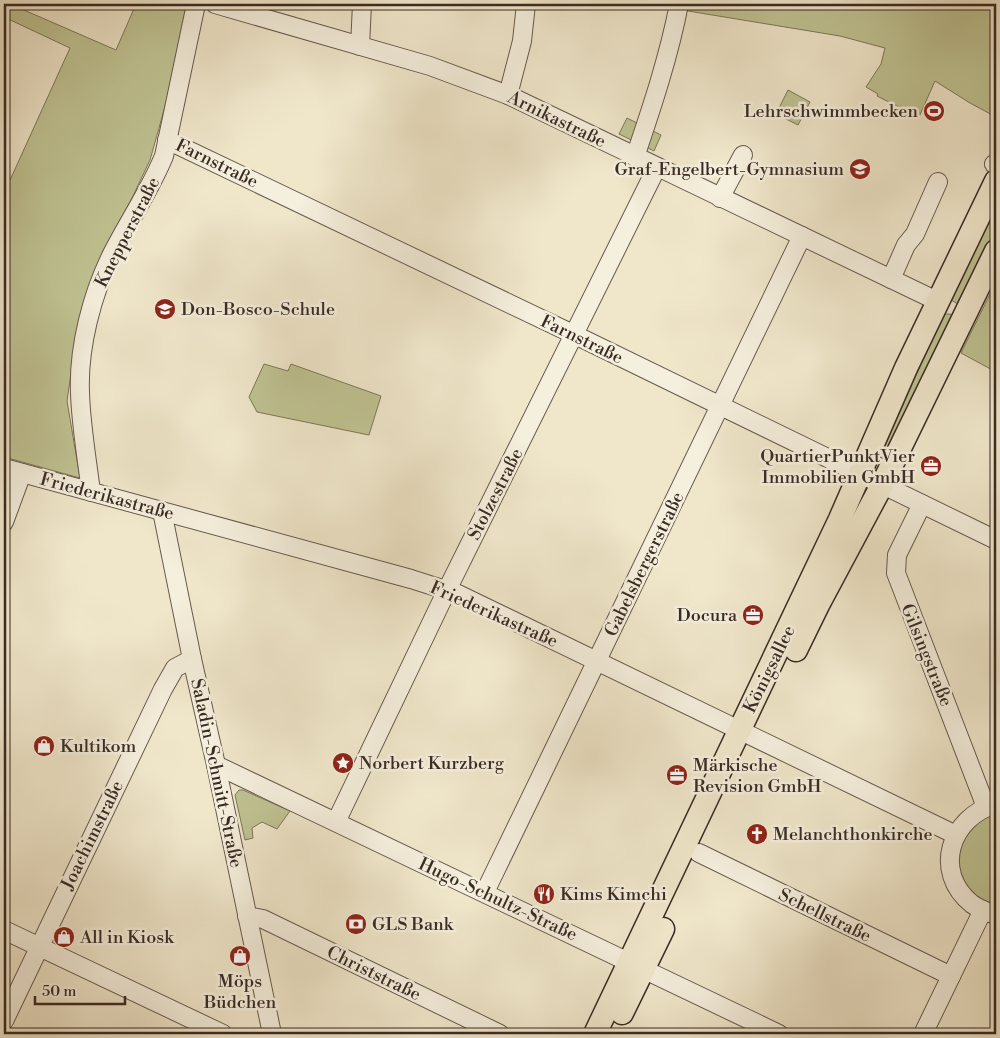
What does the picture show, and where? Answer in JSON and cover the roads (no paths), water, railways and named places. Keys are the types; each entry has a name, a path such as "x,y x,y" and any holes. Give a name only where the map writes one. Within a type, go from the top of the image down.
{"main road":[{"name":"Königsallee","path":"595,1034 637,965 699,853 747,734 840,519 996,170"},
{"name":"Königsallee","path":"612,1034 637,965 747,734 882,485 996,251"},
{"path":"937,301 965,314"}],"street":[{"name":"Knepperstraße","path":"91,492 82,429 80,392 81,365 87,330 95,295 107,266 156,176 164,156 196,4"},
{"name":"Arnikastraße","path":"215,4 430,66 508,95 937,301"},
{"path":"360,46 362,4"},
{"path":"508,95 522,41 526,4"},
{"path":"635,157 658,86 679,4"},
{"name":"Farnstraße","path":"167,140 575,335 996,540"},
{"path":"720,198 743,155"},
{"name":"Stolzestraße","path":"336,822 447,590 657,167"},
{"path":"891,279 906,245 915,234 938,182"},
{"name":"Gabelsbergerstraße","path":"485,892 802,236"},
{"name":"Friederikastraße","path":"4,468 447,590 956,835"},
{"path":"4,522 22,473"},
{"name":"Gilsingstraße","path":"922,504 897,555 896,573 991,805"},
{"name":"Saladin-Schmitt-Straße","path":"162,511 272,1034"},
{"name":"Joachimstraße","path":"4,1021 163,689 175,668 192,659"},
{"name":"Hugo-Schultz-Straße","path":"216,764 779,1034"},
{"path":"923,1034 951,976 989,913 966,899 958,888 953,877 950,855 956,835 969,817 991,805"},
{"name":"Schellstraße","path":"699,853 951,976"},
{"name":"Christstraße","path":"247,916 263,919 500,1034"},
{"path":"4,930 223,1034"}],"place":[{"name":"Lehrschwimmbecken","path":"934,111"},
{"name":"Graf-Engelbert-Gymnasium","path":"860,169"},
{"name":"Don-Bosco-Schule","path":"165,309"},
{"name":"QuartierPunktVier Immobilien GmbH","path":"931,466"},
{"name":"Docura","path":"753,615"},
{"name":"Kultikom","path":"44,746"},
{"name":"Norbert Kurzberg","path":"343,763"},
{"name":"Märkische Revision GmbH","path":"677,775"},
{"name":"Melanchthonkirche","path":"757,834"},
{"name":"Kims Kimchi","path":"544,894"},
{"name":"GLS Bank","path":"356,924"},
{"name":"All in Kiosk","path":"64,937"},
{"name":"Möps Büdchen","path":"240,956"}]}
